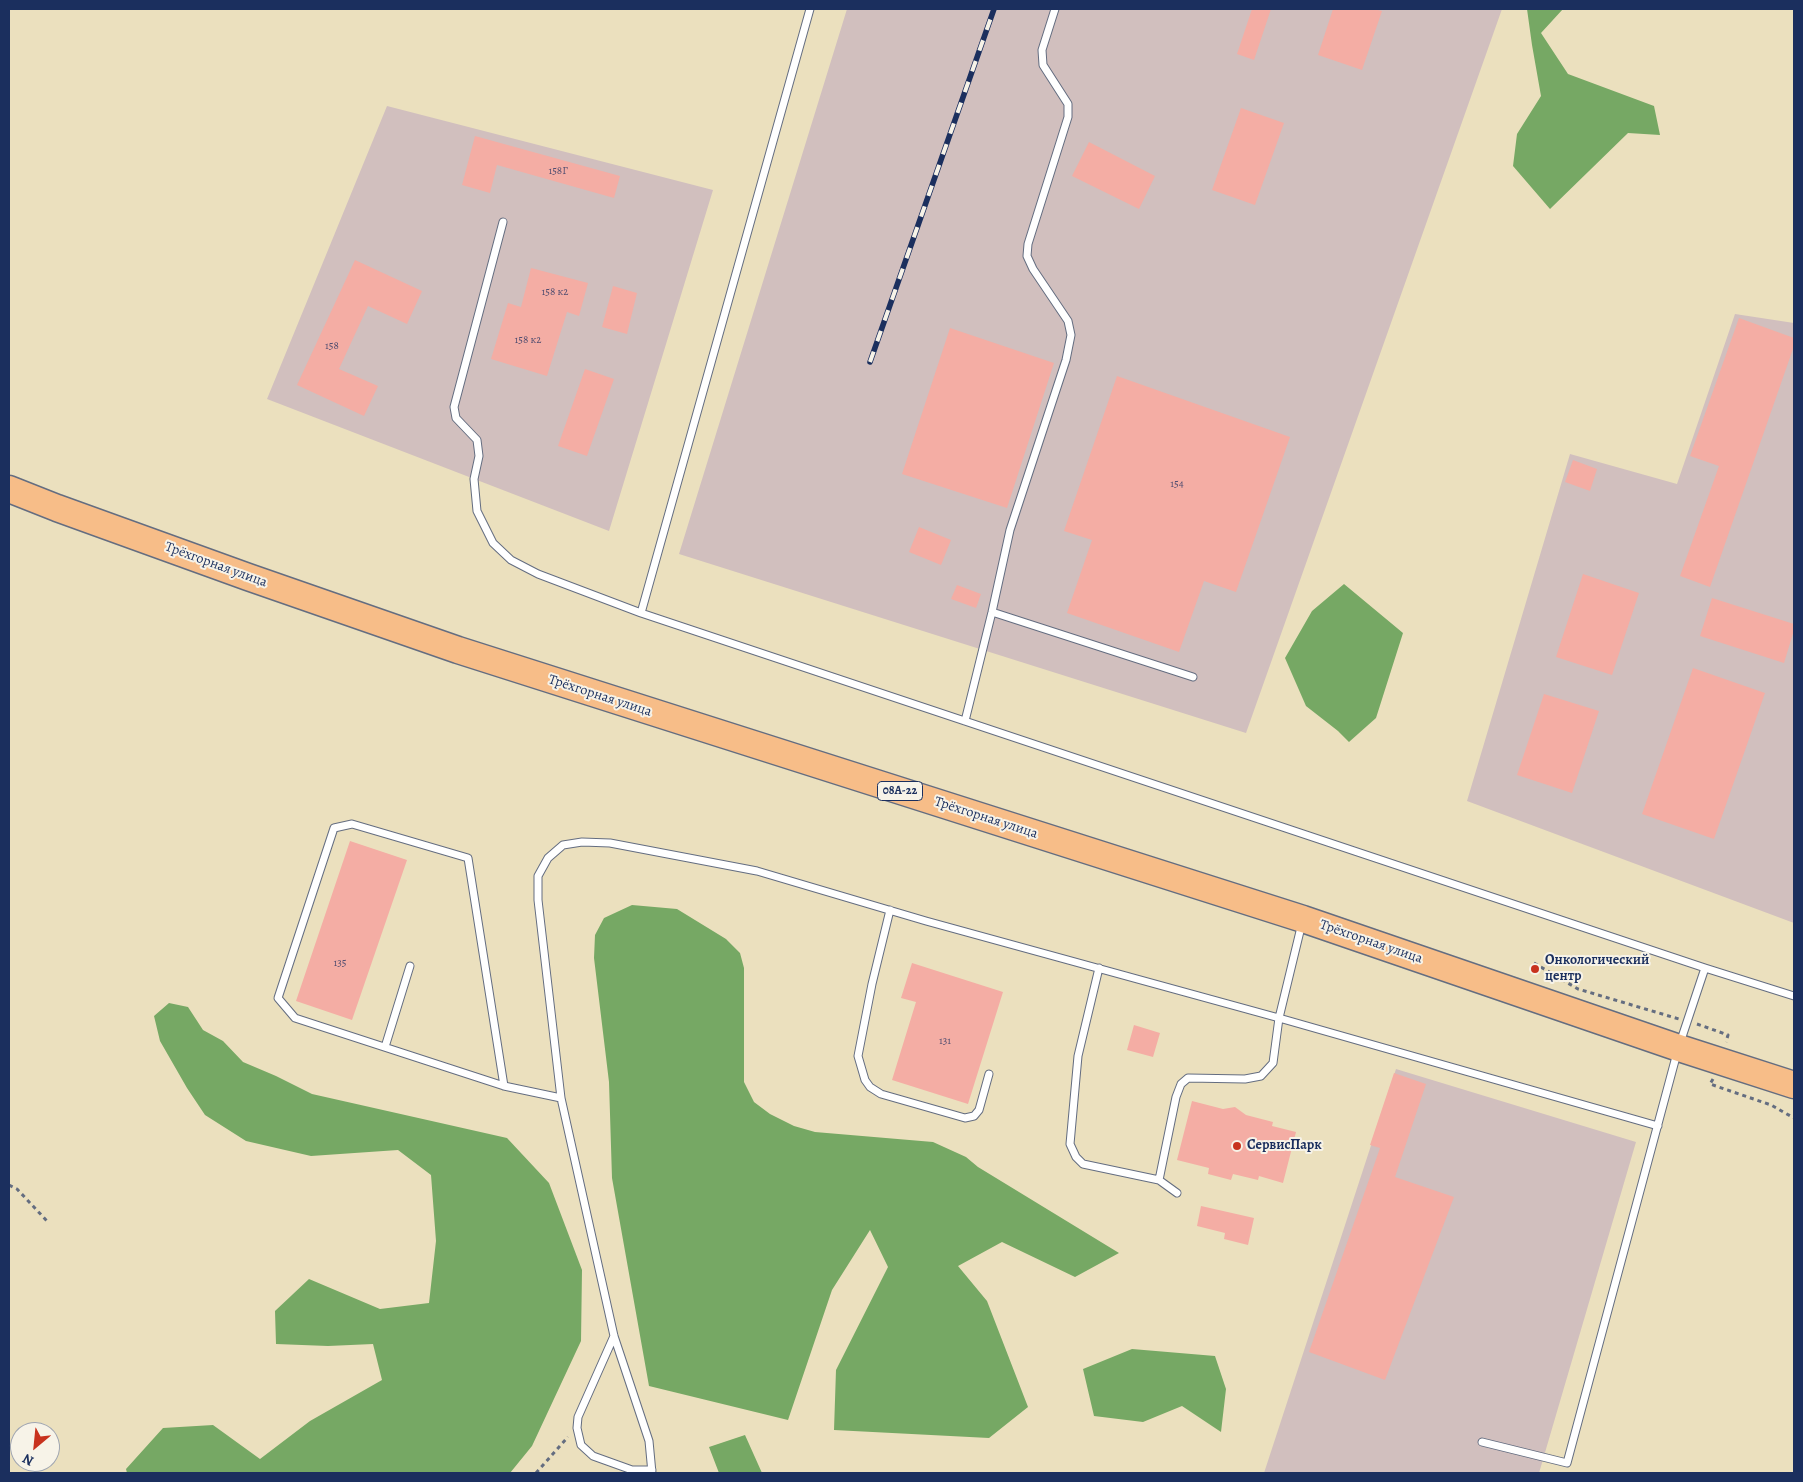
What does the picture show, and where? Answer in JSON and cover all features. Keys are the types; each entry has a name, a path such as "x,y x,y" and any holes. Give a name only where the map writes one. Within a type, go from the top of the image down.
{"highway":[{"name":"Трёхгорная улица","path":"9,489 239,574 458,650 1303,919 1679,1048 1794,1085"}],"lane":[{"path":"640,612 810,9"},
{"path":"965,721 1010,530 1066,360 1070,335 1068,321 1033,269 1027,256 1028,244 1068,117 1068,104 1043,65 1042,50 1055,9"},
{"path":"503,222 454,408 456,418 477,440 479,456 474,479 476,511 493,543 512,560 538,574 640,612 1705,968 1794,996"},
{"path":"992,612 1193,677"},
{"path":"504,1086 468,858 352,824 334,828 278,998 295,1018 504,1086 561,1098"},
{"path":"614,1336 578,1417 577,1428 581,1445 593,1456 632,1470 652,1472 648,1441 614,1336 561,1098 538,900 538,876 548,858 563,845 582,842 610,843 757,871 1658,1126"},
{"path":"890,910 872,984 858,1056 865,1080 870,1088 882,1094 965,1118 974,1116 979,1110 989,1074"},
{"path":"1159,1180 1176,1097 1181,1084 1188,1078 1245,1079 1261,1076 1273,1063 1279,1018 1303,919"},
{"path":"385,1047 410,966"},
{"path":"1099,968 1078,1056 1070,1144 1076,1156 1083,1164 1159,1180 1177,1193"},
{"path":"1482,1442 1567,1463 1679,1048 1705,968"}],"path":[{"path":"9,1185 17,1189 47,1221"},
{"path":"536,1473 577,1428"}],"shaded area":[{"path":"847,9 1502,9 1246,733 679,554"},
{"path":"387,106 713,190 609,531 267,399"},
{"path":"1735,314 1794,323 1794,923 1467,801 1570,454 1677,484"},
{"path":"1396,1069 1636,1142 1539,1473 1264,1473"}],"green space":[{"path":"1527,9 1563,9 1541,33 1568,74 1654,106 1660,135 1628,133 1550,209 1513,166 1517,134 1541,96"},
{"path":"1344,584 1403,633 1376,718 1349,742 1306,706 1285,658 1312,611"},
{"path":"632,905 677,909 726,939 740,953 744,968 744,1082 754,1102 770,1114 794,1126 815,1132 933,1142 966,1157 978,1167 1119,1253 1075,1277 1002,1242 958,1266 987,1301 1028,1407 989,1438 834,1430 836,1370 888,1267 870,1230 832,1290 788,1420 649,1386 612,1178 609,1082 594,958 595,935 604,918"},
{"path":"169,1003 188,1007 203,1030 223,1041 243,1062 312,1094 507,1138 549,1183 582,1270 581,1341 532,1446 510,1473 127,1473 126,1469 163,1428 213,1425 260,1459 310,1421 382,1380 373,1344 328,1346 276,1344 275,1311 309,1279 380,1309 429,1303 436,1241 431,1175 398,1150 311,1156 246,1141 205,1115 160,1041 154,1016"},
{"path":"1132,1349 1215,1356 1226,1389 1221,1432 1182,1406 1143,1422 1094,1416 1083,1369"},
{"path":"745,1435 762,1473 719,1473 709,1447"}],"building":[{"path":"1252,9 1271,9 1254,60 1237,54"},
{"path":"1333,9 1374,9 1382,11 1362,70 1318,55"},
{"path":"1241,108 1284,123 1255,205 1212,190"},
{"path":"475,136 620,176 614,198 497,165 490,193 462,185"},
{"path":"1089,142 1155,176 1139,209 1072,176"},
{"path":"355,260 422,291 407,324 368,306 339,369 378,386 364,416 297,385"},
{"path":"531,268 588,283 579,316 567,312 547,376 491,359 508,303 521,307"},
{"path":"613,286 637,293 627,334 602,327"},
{"path":"1739,318 1794,338 1794,346 1710,587 1680,576 1719,466 1690,456"},
{"path":"950,328 1054,363 1007,508 902,474"},
{"path":"585,369 614,379 587,456 558,446"},
{"path":"1117,376 1290,437 1236,592 1204,581 1179,652 1067,613 1092,540 1064,531"},
{"path":"1573,460 1597,469 1590,491 1565,482"},
{"path":"919,527 951,540 941,565 909,552"},
{"path":"1583,574 1639,593 1612,675 1556,657"},
{"path":"957,585 981,594 976,608 951,599"},
{"path":"1712,598 1794,624 1784,663 1700,636"},
{"path":"1693,668 1765,693 1714,839 1642,814"},
{"path":"1544,694 1599,711 1572,793 1517,775"},
{"path":"350,841 407,860 352,1020 296,1001"},
{"path":"912,963 1003,992 968,1104 892,1080 916,1002 901,998"},
{"path":"1134,1025 1160,1033 1153,1057 1127,1050"},
{"path":"1394,1073 1426,1084 1395,1177 1454,1197 1385,1380 1309,1352 1380,1148 1370,1145"},
{"name":"СервисПарк","path":"1192,1101 1223,1109 1235,1107 1246,1115 1273,1122 1272,1126 1296,1132 1283,1183 1259,1176 1258,1180 1233,1174 1231,1180 1208,1174 1209,1168 1177,1160"},
{"path":"1201,1206 1254,1218 1248,1245 1224,1239 1225,1233 1197,1226"}],"railway":[{"path":"870,362 994,9"}],"place":[{"name":"Онкологический центр","path":"1535,969"},
{"name":"СервисПарк","path":"1237,1146"}]}
